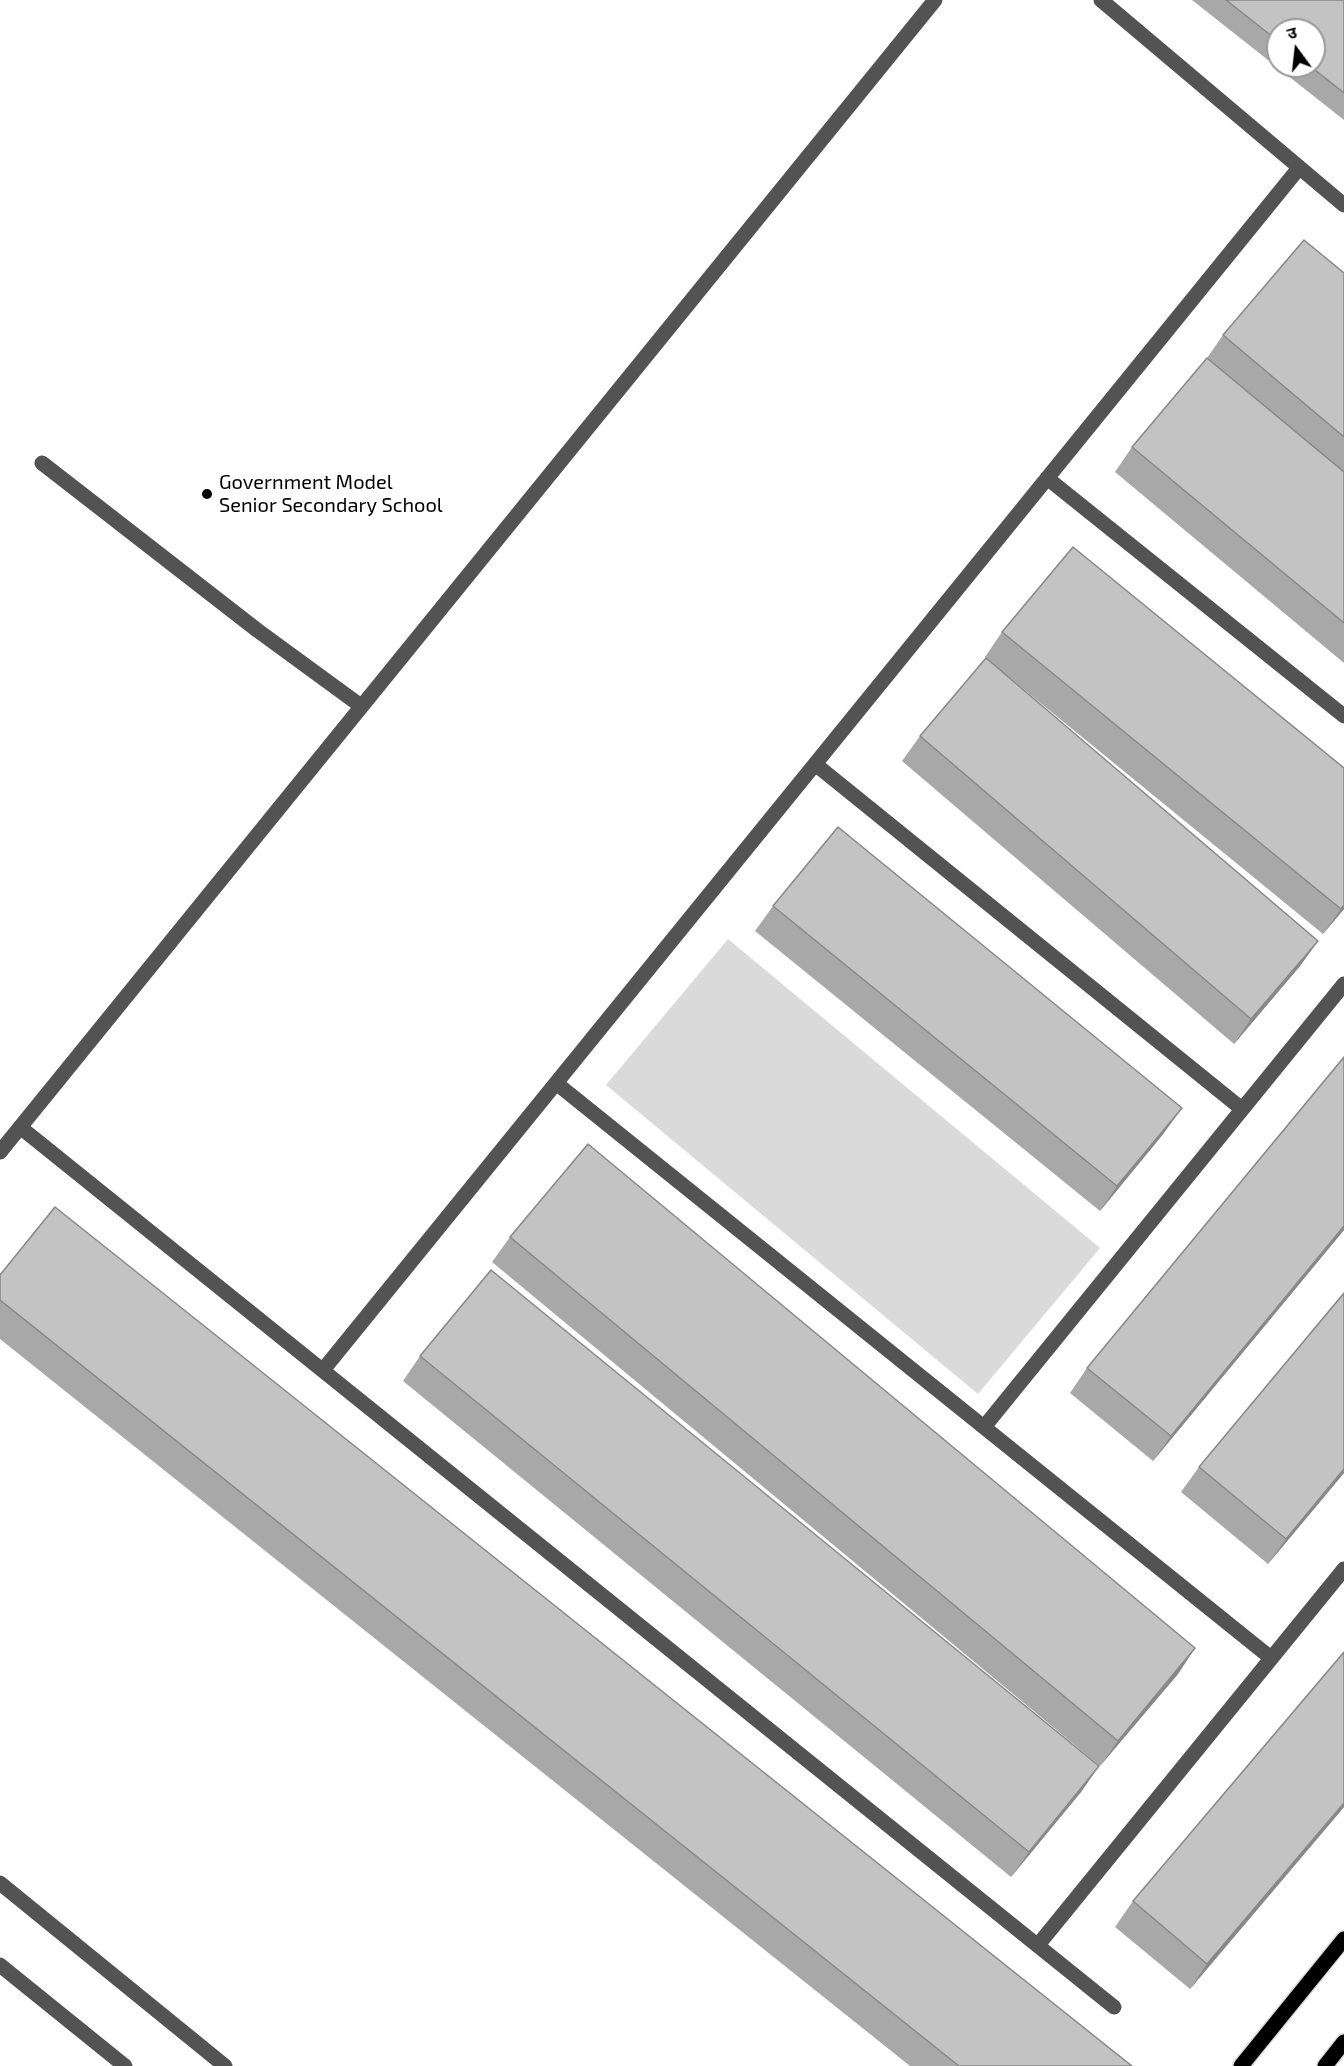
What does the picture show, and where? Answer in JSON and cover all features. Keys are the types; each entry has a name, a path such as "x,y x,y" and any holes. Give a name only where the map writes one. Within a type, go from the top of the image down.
{"main road":[{"path":"1241,2066 1344,1939"},
{"path":"1325,2066 1344,2042"}],"street":[{"path":"0,1152 935,0"},
{"path":"1101,0 1344,205"},
{"path":"323,1370 1299,168"},
{"path":"42,463 257,630 361,706"},
{"path":"1047,478 1344,716"},
{"path":"815,764 1242,1109"},
{"path":"984,1427 1344,984"},
{"path":"556,1083 1271,1658"},
{"path":"20,1127 1114,2007"},
{"path":"1038,1945 1344,1569"},
{"path":"0,1883 225,2066"},
{"path":"0,1965 125,2066"}],"shaded area":[{"path":"728,939 1100,1248 978,1394 606,1085"}],"building":[{"path":"1226,0 1344,0 1344,93 1325,78 1326,18 1266,18 1266,32"},
{"path":"1304,240 1344,273 1344,437 1223,335"},
{"path":"1207,358 1344,472 1344,623 1132,447"},
{"path":"1073,547 1344,768 1344,905 1341,909 1002,632"},
{"path":"986,658 1318,941 1251,1019 920,736"},
{"path":"838,827 1182,1108 1117,1186 773,906"},
{"path":"1344,1057 1344,1226 1171,1436 1087,1368"},
{"path":"588,1144 1195,1648 1118,1741 510,1237"},
{"path":"55,1207 1132,2066 959,2066 0,1300 0,1275"},
{"path":"491,1270 1099,1766 1029,1852 420,1356"},
{"path":"1344,1293 1344,1469 1286,1539 1199,1467"},
{"path":"1344,1652 1344,1803 1207,1964 1133,1901"}],"place":[{"name":"Government Model Senior Secondary School","path":"207,494"}]}
